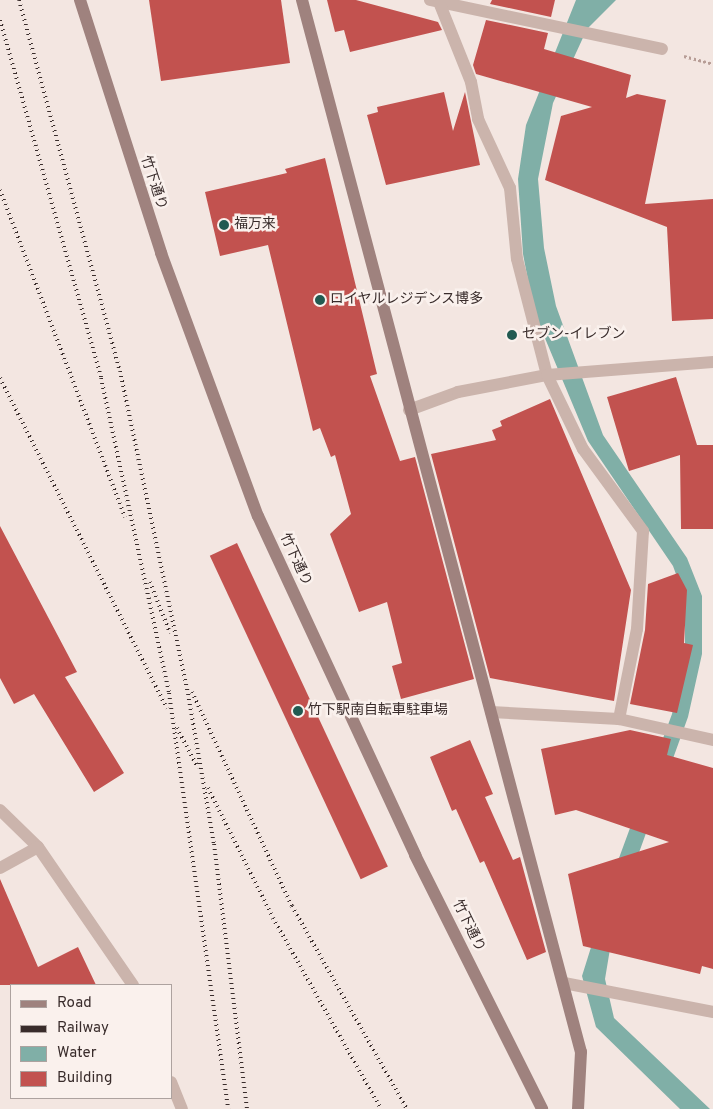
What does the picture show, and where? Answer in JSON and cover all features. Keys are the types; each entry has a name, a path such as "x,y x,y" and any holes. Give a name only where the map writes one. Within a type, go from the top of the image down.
{"main road":[{"name":"竹下通り","path":"80,0 161,253 258,516 416,855 542,1109"},
{"path":"302,0 408,410 564,983 581,1052 578,1109"}],"street":[{"path":"434,1 662,49"},
{"path":"434,1 471,82 478,119 510,188 517,259 547,374 583,449 643,531 637,629 619,719"},
{"path":"408,410 458,392 547,374 713,362"},
{"path":"491,712 619,719 713,740"},
{"path":"0,810 38,847 132,984"},
{"path":"0,868 38,847"},
{"path":"564,983 587,990 713,1012"},
{"path":"172,1084 182,1109"}],"water":[{"path":"576,0 616,0 587,29 553,103 538,179 544,248 556,306 603,435 687,558 702,596 702,654 688,717 615,919 605,979 614,1018 710,1109 680,1109 596,1027 582,976 619,858 672,714 685,655 685,599 673,566 588,441 534,312 523,254 518,179 526,125"}],"building":[{"path":"149,0 281,0 290,63 161,81"},
{"path":"327,0 356,0 438,22 442,30 350,52 344,30 335,32"},
{"path":"492,0 555,0 551,17 490,4"},
{"path":"486,20 548,33 544,49 631,75 626,98 637,94 666,100 645,204 713,199 713,319 672,321 667,227 545,180 561,116 592,107 476,74 473,65"},
{"path":"444,92 453,131 465,92 480,165 386,185 367,115 378,112 377,107"},
{"path":"325,158 377,374 370,376 400,461 415,457 474,679 401,699 392,666 402,663 387,602 359,612 330,534 351,514 335,455 331,457 320,428 313,431 268,245 220,256 205,192 287,173 285,169"},
{"path":"676,377 697,445 713,445 713,529 681,529 680,455 629,471 607,397"},
{"path":"550,399 631,590 614,701 490,678 431,454 496,440 492,430 502,426 500,421"},
{"path":"0,526 77,672 65,677 124,773 94,792 34,694 14,704 0,678"},
{"name":"竹下駅南自転車駐車場","path":"237,543 388,867 361,879 210,556"},
{"path":"678,573 687,590 684,643 693,645 677,713 630,704 645,630 648,584"},
{"path":"630,730 671,739 667,755 713,768 713,969 702,966 700,974 583,946 568,874 669,842 576,810 555,815 541,749"},
{"path":"470,740 493,794 485,797 513,860 520,857 546,952 527,960 484,861 480,863 456,809 452,811 430,757"},
{"path":"0,879 38,967 78,947 96,984 0,985"}],"railway":[{"path":"19,0 120,371 188,694 214,844 247,1109"},
{"path":"0,20 101,378 169,693 228,1109"},
{"path":"0,190 125,517"},
{"path":"0,378 167,708"},
{"path":"150,582 170,633"},
{"path":"192,692 292,906 407,1109"},
{"path":"177,728 198,768"},
{"path":"208,788 273,918 381,1109"}],"place":[{"name":"福万来","path":"224,225"},
{"name":"ロイヤルレジデンス博多","path":"320,300"},
{"name":"セブン-イレブン","path":"512,335"},
{"name":"竹下駅南自転車駐車場","path":"298,711"}]}
